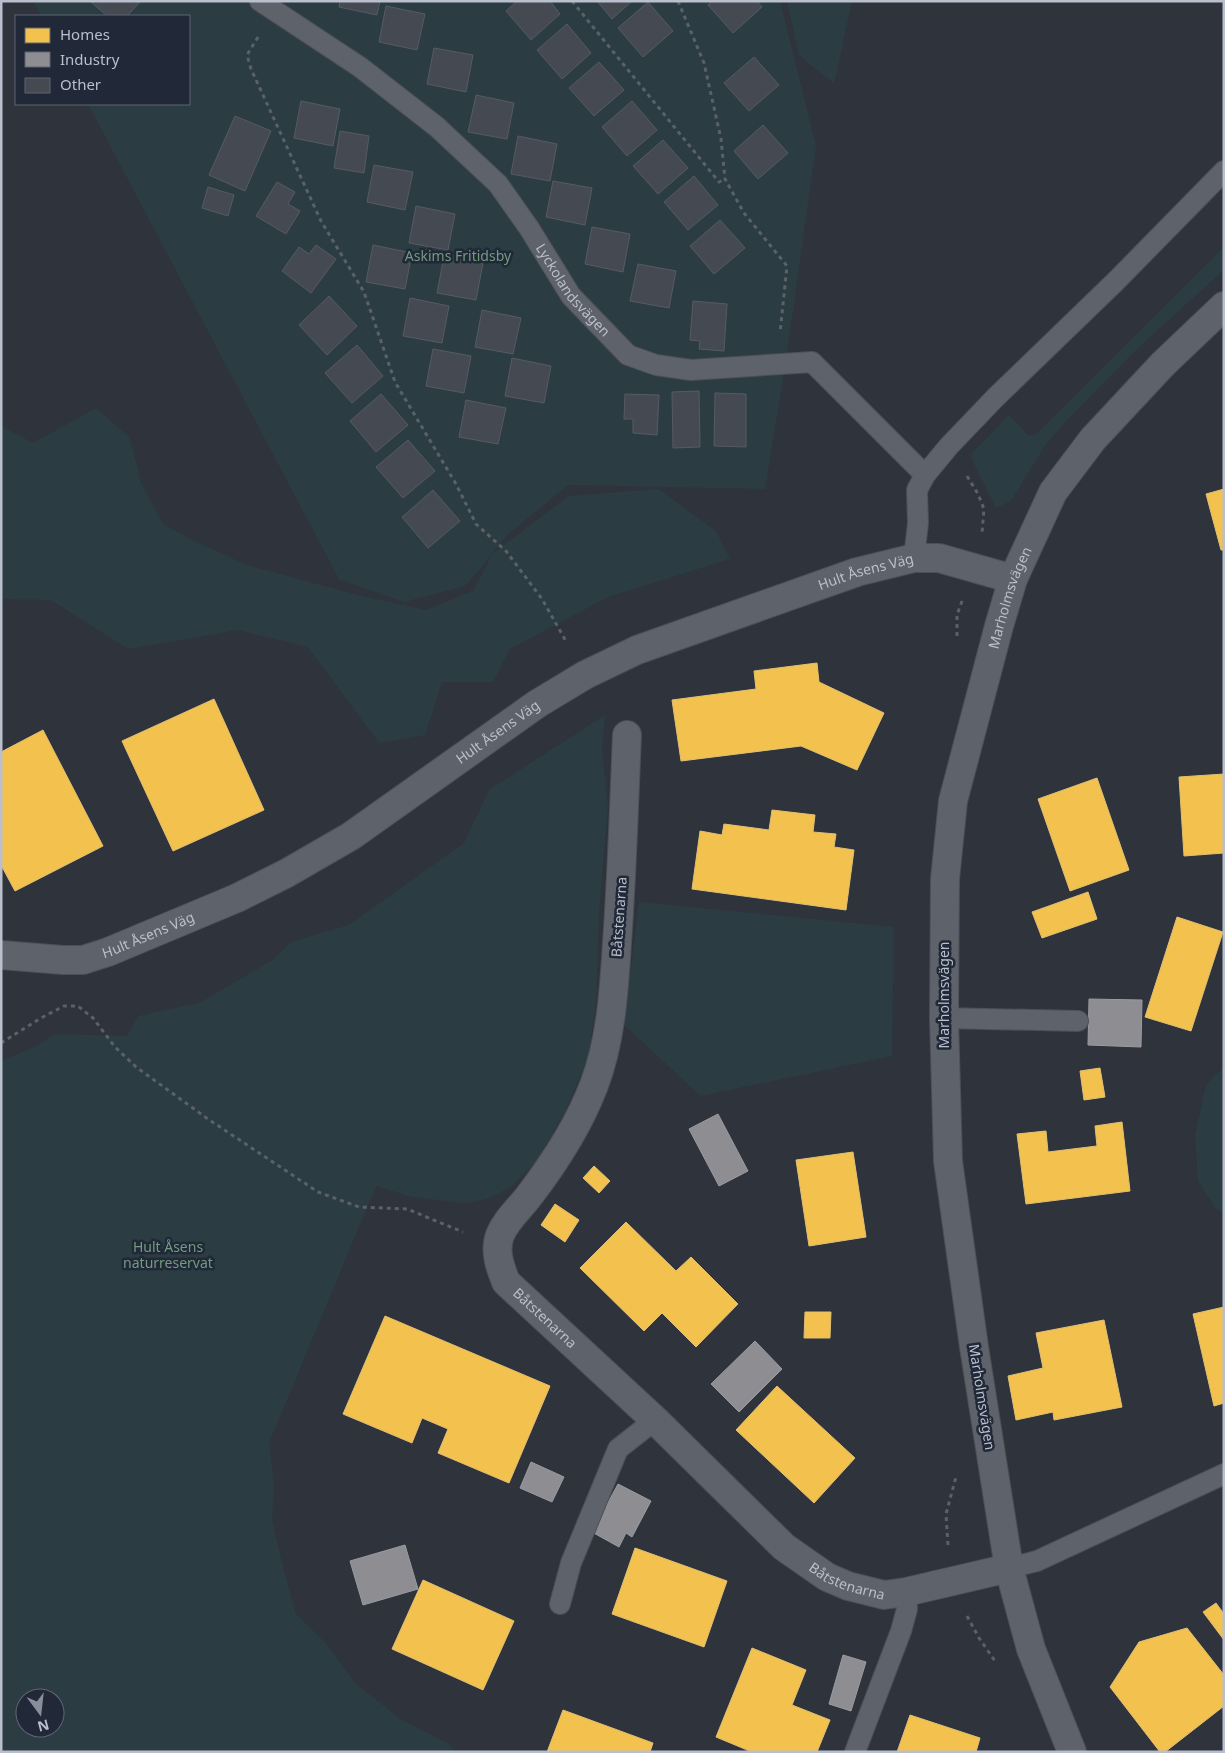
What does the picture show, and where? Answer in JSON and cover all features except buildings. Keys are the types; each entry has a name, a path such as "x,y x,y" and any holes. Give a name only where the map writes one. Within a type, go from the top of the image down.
{"street":[{"name":"Marholmsvägen","path":"1072,1752 1031,1649 1009,1568 974,1347 948,1161 944,1018 945,879 953,801 1013,579 1053,492 1093,439 1163,364 1224,306"},
{"name":"Hult Åsens Väg","path":"1,955 83,960 108,952 237,898 351,836 537,704 585,675 637,650 857,572 914,558 939,558 1013,579"},
{"name":"Båtstenarna","path":"627,735 621,890 615,971 607,1036 594,1084 569,1138 530,1195 506,1223 500,1235 498,1246 499,1266 506,1282 655,1420 784,1548 827,1577 848,1586 884,1595 906,1592 1009,1568"}],"lane":[{"name":"Lyckolandsvägen","path":"260,1 368,73 437,127 498,184 529,228 571,296 628,355 656,365 691,370 812,362 925,475"},
{"path":"914,558 918,523 917,490 925,475 949,446 996,398 1116,281 1224,171"},
{"path":"944,1018 1078,1021"},
{"path":"560,1604 571,1563 618,1449 655,1420"},
{"path":"1009,1568 1037,1561 1224,1474"},
{"path":"855,1752 901,1630 907,1610 906,1592"}],"path":[{"path":"572,1 719,182 725,179"},
{"path":"678,1 704,63 721,140 725,179 744,213 786,266 777,365"},
{"path":"277,13 260,33 247,55 251,70 321,221 364,292 395,382 456,484 476,524 506,551 542,599 585,675"},
{"path":"1,1043 64,1006 78,1006 93,1018 115,1047 136,1067 208,1119 318,1192 359,1206 407,1209 498,1246"}],"green space":[{"name":"Askims Fritidsby","path":"33,1 780,1 816,146 784,374 765,489 568,485 507,535 492,554 569,496 658,489 716,531 730,559 608,597 510,649 493,682 442,682 425,735 379,743 308,647 237,630 128,649 51,600 1,599 1,426 33,443 96,408 130,438 141,483 163,524 194,541 247,565 362,596 426,610 473,591 492,555 465,586 404,602 339,579 89,105 190,105 190,15 40,15"},
{"path":"787,1 852,1 834,84 799,55"},
{"path":"1224,247 1224,270 1139,347 1068,419 1046,444 1011,501 996,508 974,464 971,457 972,453 1009,415 1029,436 1035,435"},
{"name":"Hult Åsens naturreservat","path":"605,715 602,750 608,806 599,912 596,1003 588,1058 565,1112 536,1162 511,1187 488,1199 464,1203 412,1197 376,1186 269,1443 274,1483 272,1520 296,1614 325,1642 356,1684 402,1720 449,1744 456,1752 1,1752 1,1061 37,1046 55,1034 127,1036 138,1016 199,1003 271,961 291,942 349,925 464,843 489,790"},
{"path":"639,902 894,927 892,1056 701,1096 624,1025"},
{"path":"1224,1067 1224,1214 1216,1209 1198,1181 1195,1135 1206,1085"}]}
